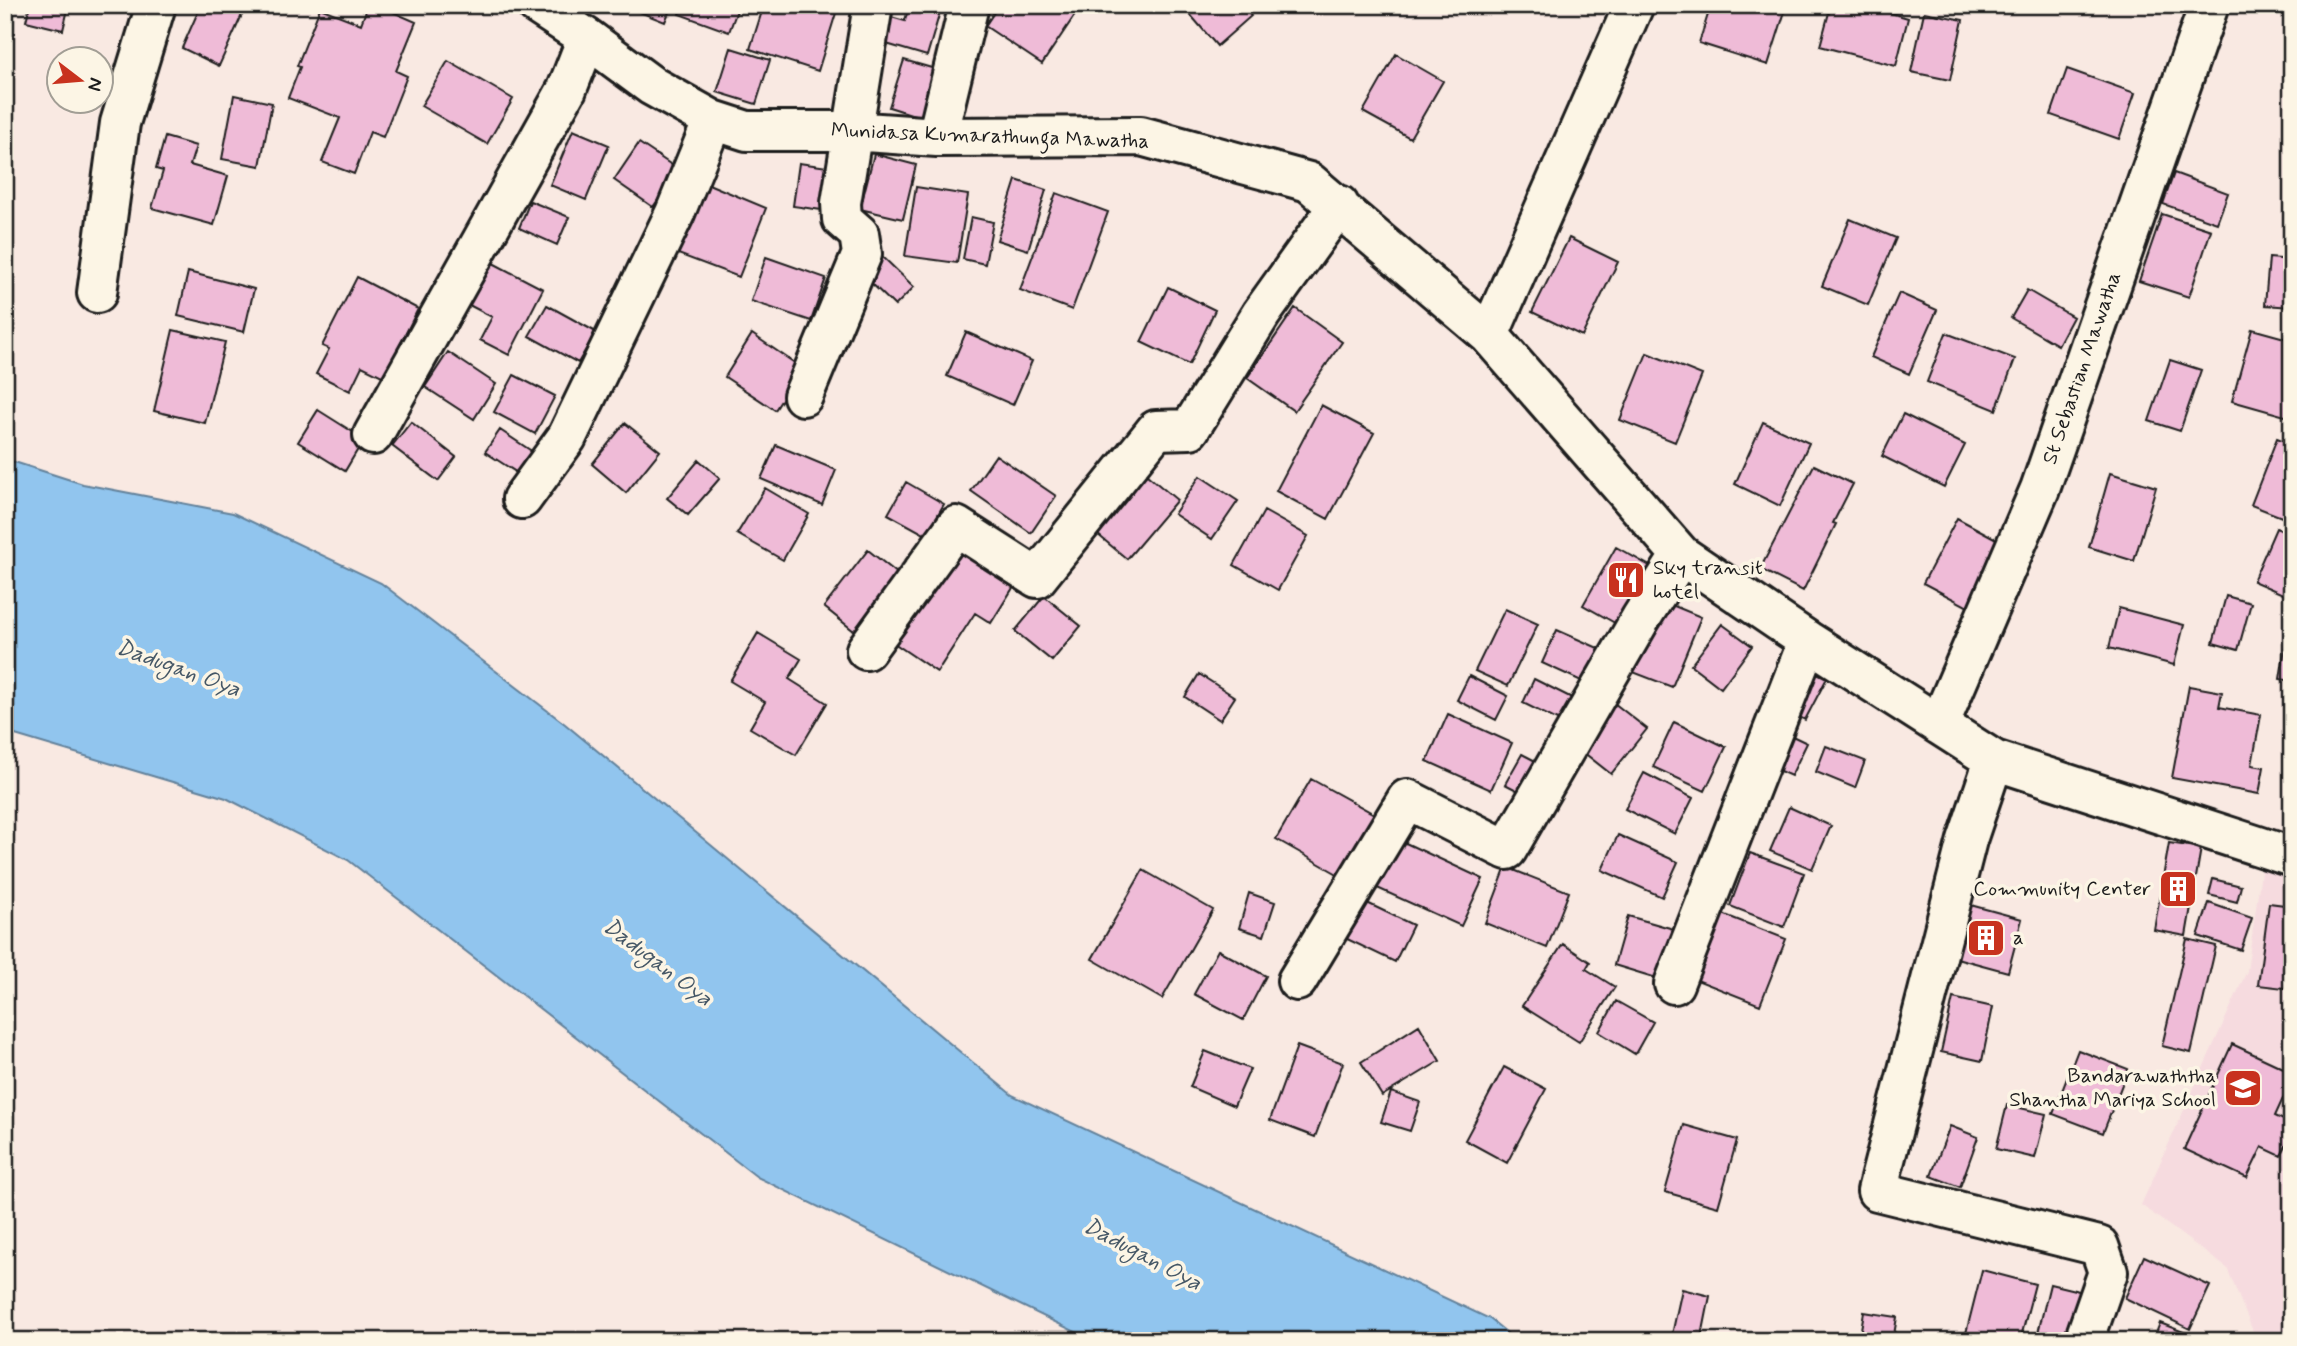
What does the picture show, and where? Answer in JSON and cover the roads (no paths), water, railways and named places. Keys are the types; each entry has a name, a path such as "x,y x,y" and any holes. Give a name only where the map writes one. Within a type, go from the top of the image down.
{"street":[{"path":"97,293 120,123 156,5"},
{"name":"Munidasa Kumarathunga Mawatha","path":"537,5 652,86 713,120 747,131 851,131 937,137 1141,136 1310,181 1489,335 1681,555 1808,641 1994,760 2292,857"},
{"path":"803,397 862,254 859,234 842,219 841,203 873,5"},
{"path":"937,137 969,5"},
{"path":"1489,335 1634,5"},
{"name":"St Sebastian Mawatha","path":"1939,725 2040,489 2209,5"},
{"path":"373,435 567,89 587,38"},
{"path":"522,499 567,437 675,213 713,120"},
{"path":"866,650 956,526 1037,578 1156,430 1190,429 1261,314 1339,205"},
{"path":"1297,981 1407,799 1507,850 1640,618 1681,555"},
{"path":"1674,984 1808,641"},
{"path":"1994,760 1967,840 1877,1191 2099,1245 2108,1272 2084,1341"}],"water":[{"name":"Dadugan Oya","path":"5,459 83,484 233,513 381,583 565,724 1012,1095 1490,1319 1517,1341 1094,1341 757,1177 348,860 226,798 5,732"}],"place":[{"name":"Sky transit hotel","path":"1626,580"},
{"name":"Community Center","path":"2178,889"},
{"name":"a","path":"1986,938"},
{"name":"Bandarawaththa Shantha Mariya School","path":"2243,1088"}]}
